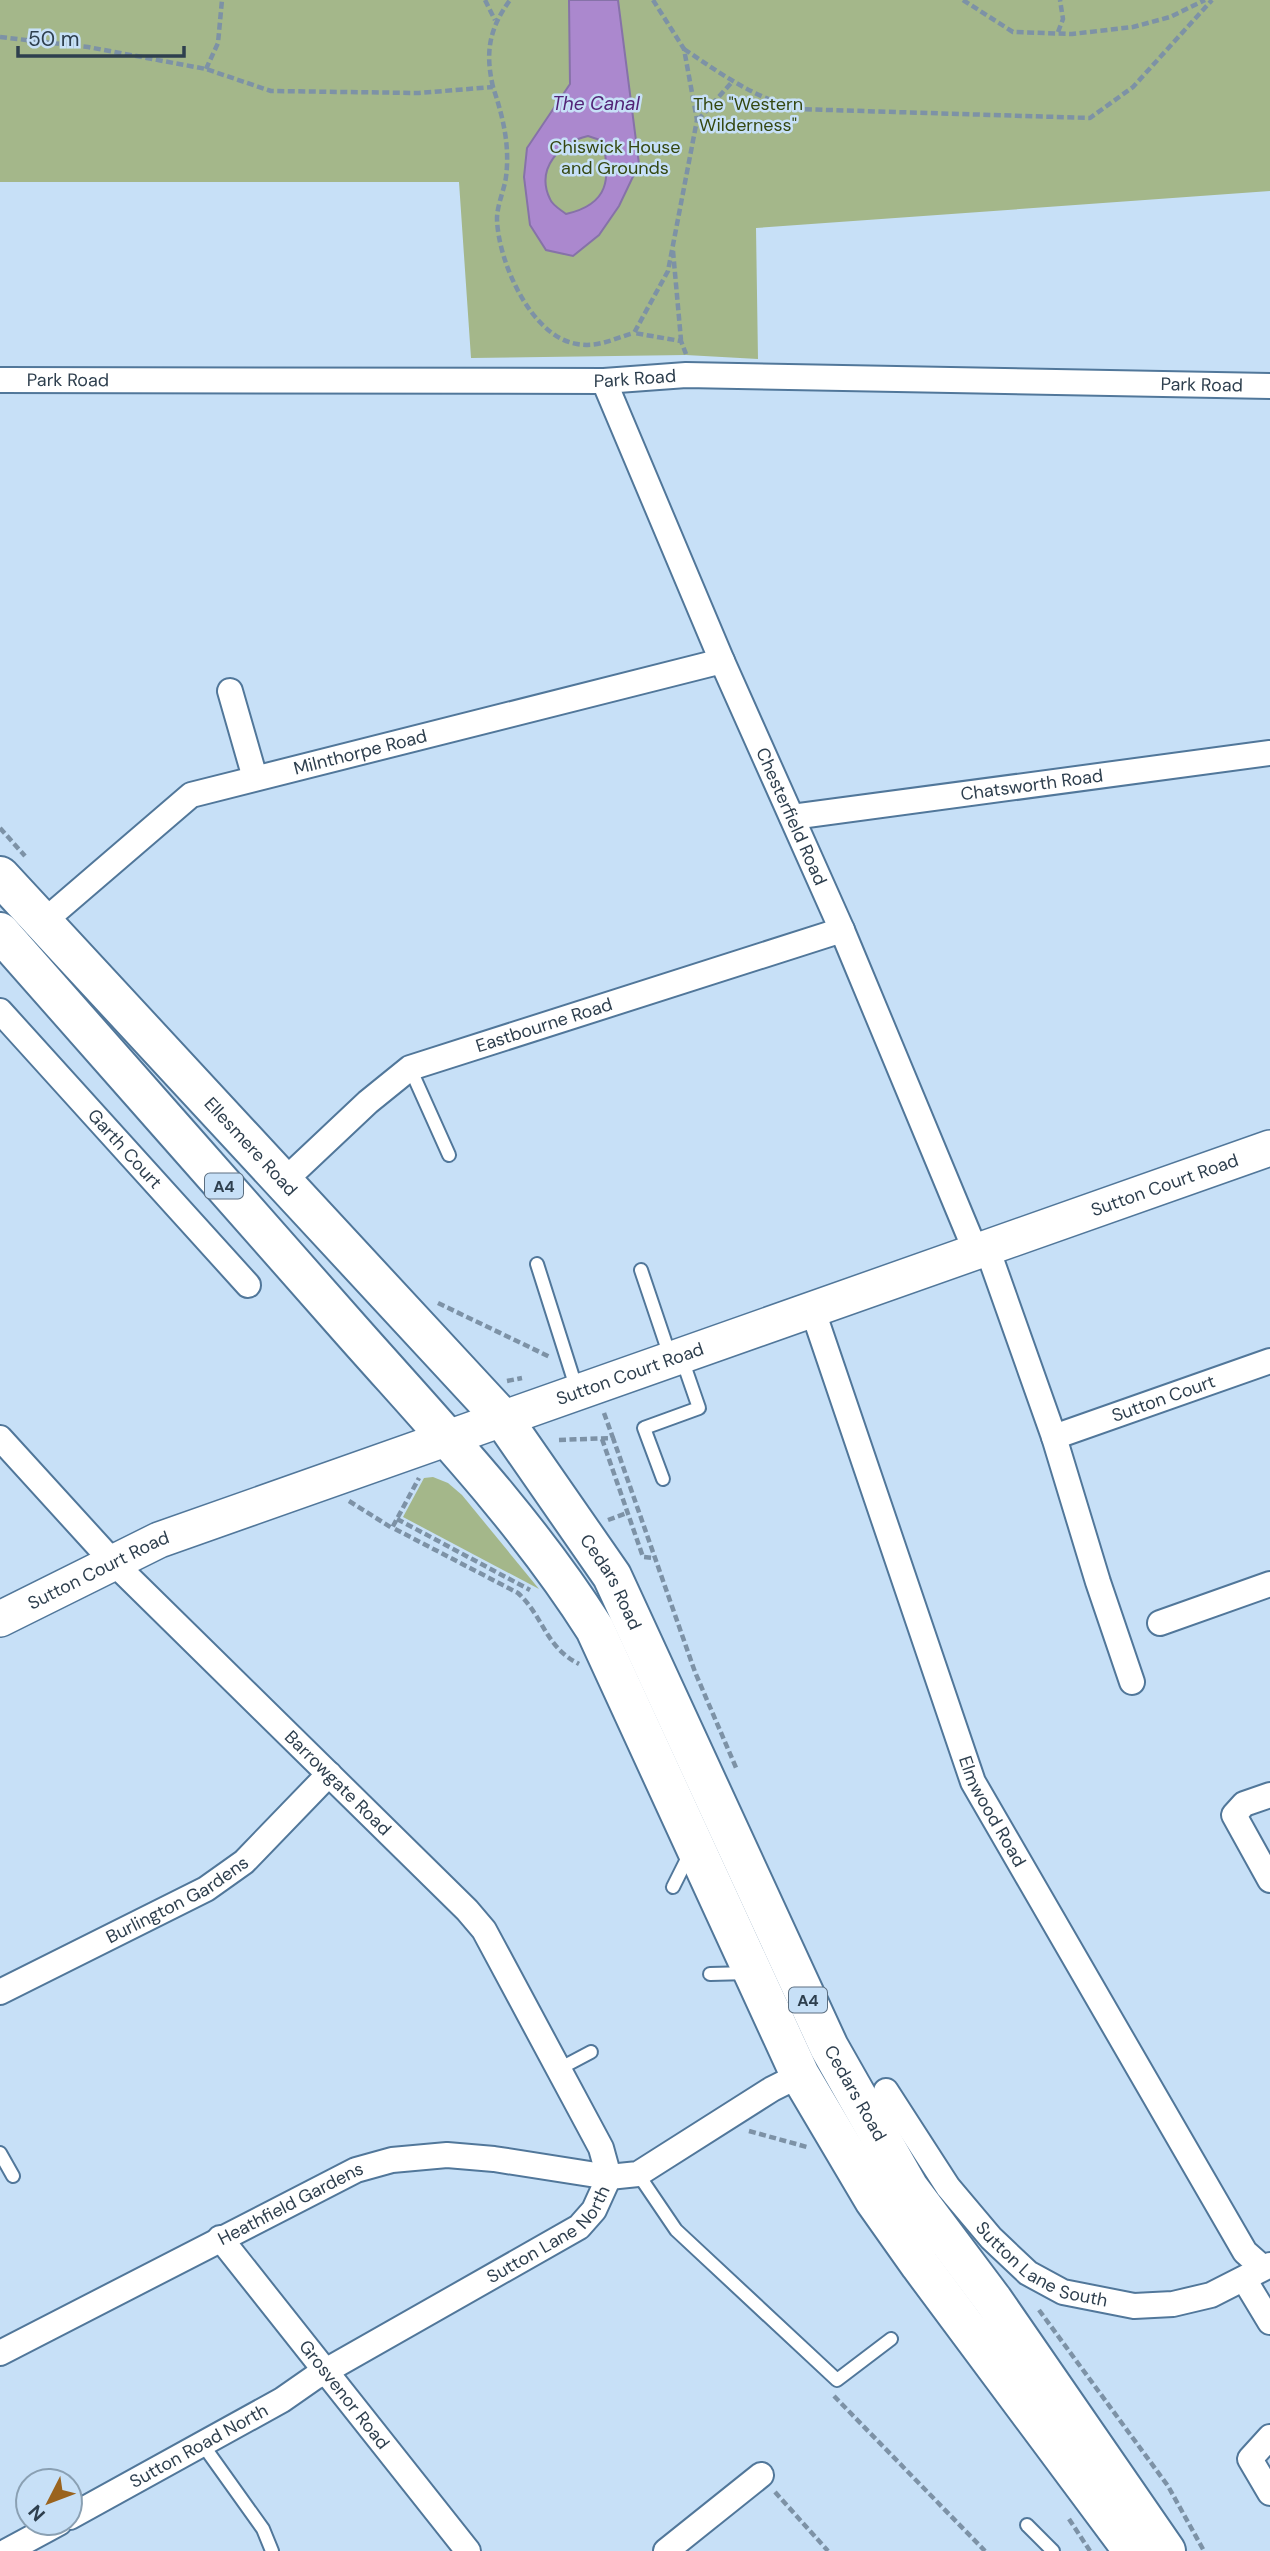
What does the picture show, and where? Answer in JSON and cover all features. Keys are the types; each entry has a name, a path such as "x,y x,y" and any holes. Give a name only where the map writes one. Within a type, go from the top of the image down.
{"highway":[{"name":"Ellesmere Road","path":"0,876 503,1419"},
{"name":"A4","path":"0,932 449,1438"},
{"name":"Cedars Road","path":"503,1419 612,1576 829,2047 909,2188 993,2300 1166,2551"},
{"name":"Cedars Road","path":"449,1438 542,1552 595,1629 800,2075 874,2200 1133,2551"}],"street":[{"name":"Park Road","path":"0,380 604,382 686,374 1270,386"},
{"name":"Chesterfield Road","path":"604,382 722,661 981,1250 1054,1437 1132,1682"},
{"name":"Milnthorpe Road","path":"42,923 191,795 722,661"},
{"path":"230,691 255,778"},
{"name":"Chatsworth Road","path":"792,817 1270,753"},
{"name":"Eastbourne Road","path":"282,1183 368,1102 410,1068 842,930"},
{"name":"Garth Court","path":"0,1012 248,1284"},
{"name":"Sutton Court Road","path":"0,1619 159,1540 322,1485 503,1419 574,1378 676,1357 1270,1148"},
{"name":"Elmwood Road","path":"813,1311 973,1783 1245,2252 1259,2270 1270,2322"},
{"name":"Sutton Court","path":"1054,1437 1270,1361"},
{"name":"Barrowgate Road","path":"0,1438 113,1562 484,1930 601,2148 609,2177"},
{"path":"1160,1623 1270,1584"},
{"name":"Burlington Gardens","path":"0,1992 206,1889 244,1862 329,1774"},
{"path":"1270,1795 1244,1804 1234,1815 1270,1880"},
{"name":"Sutton Lane North","path":"325,2373 579,2227 594,2210 609,2177 638,2174 772,2089 800,2075"},
{"name":"Sutton Lane South","path":"886,2091 948,2187 1007,2255 1028,2273 1063,2292 1134,2306 1186,2301 1211,2295 1259,2270"},
{"name":"Heathfield Gardens","path":"0,2353 356,2170 392,2160 447,2155 494,2159 609,2177"},
{"name":"Grosvenor Road","path":"220,2238 468,2551"},
{"name":"Sutton Road North","path":"84,2509 203,2445 325,2373"},
{"path":"1270,2437 1250,2459 1270,2493"},
{"path":"666,2551 761,2475"},
{"path":"6,2551 32,2537"}],"lane":[{"path":"410,1068 449,1155"},
{"path":"537,1264 574,1378"},
{"path":"641,1270 699,1408 644,1428 663,1479"},
{"path":"673,1887 694,1845"},
{"path":"710,1974 753,1973"},
{"path":"557,2070 591,2052"},
{"path":"0,2153 13,2176"},
{"path":"638,2174 676,2230 837,2380 891,2339"},
{"path":"203,2445 263,2529 272,2551"},
{"path":"1027,2525 1053,2551"}],"path":[{"path":"206,69 218,43 222,0"},
{"path":"485,0 495,21"},
{"path":"510,0 495,21 488,44 488,65 508,147 506,180 497,219 501,244 520,296 550,331 576,344 594,345 634,333 681,341"},
{"path":"634,333 668,271 697,120 684,49 653,0"},
{"path":"963,0 1013,32 1072,34 1133,27 1170,17 1205,0"},
{"path":"1058,32 1063,19 1060,0"},
{"path":"684,49 732,82 766,101 797,109 1090,118 1133,88 1212,0"},
{"path":"0,37 88,47 206,69 271,91 419,93 493,87"},
{"path":"697,120 732,82"},
{"path":"673,247 681,341 686,355"},
{"path":"427,1297 574,1378"},
{"path":"559,1440 613,1438 699,1682 740,1778"},
{"path":"602,1439 643,1557 654,1558"},
{"path":"394,1528 419,1477"},
{"path":"322,1485 394,1528 518,1593 561,1655 579,1664"},
{"path":"608,1520 627,1513"},
{"path":"397,1519 520,1583 534,1595"},
{"path":"570,1650 586,1676"},
{"path":"744,2133 752,2130 808,2148"},
{"path":"1035,2305 1168,2486 1204,2551"},
{"path":"761,2475 828,2551"}],"green space":[{"name":"Chiswick House and Grounds","path":"0,0 1270,0 1270,191 756,228 758,359 686,355 471,358 459,182 0,182"},
{"path":"433,1477 448,1483 462,1495 539,1589 403,1517 424,1478"}],"water":[{"name":"The Canal","path":"569,0 618,0 639,164 619,206 599,235 573,256 546,250 530,225 524,177 527,148 570,84","holes":["588,136 603,141 606,167 604,188 591,204 566,214 550,199 546,188 548,167 560,150 578,139"]}],"park label":[{"name":"The \"Western Wilderness\"","path":"748,114"}]}
